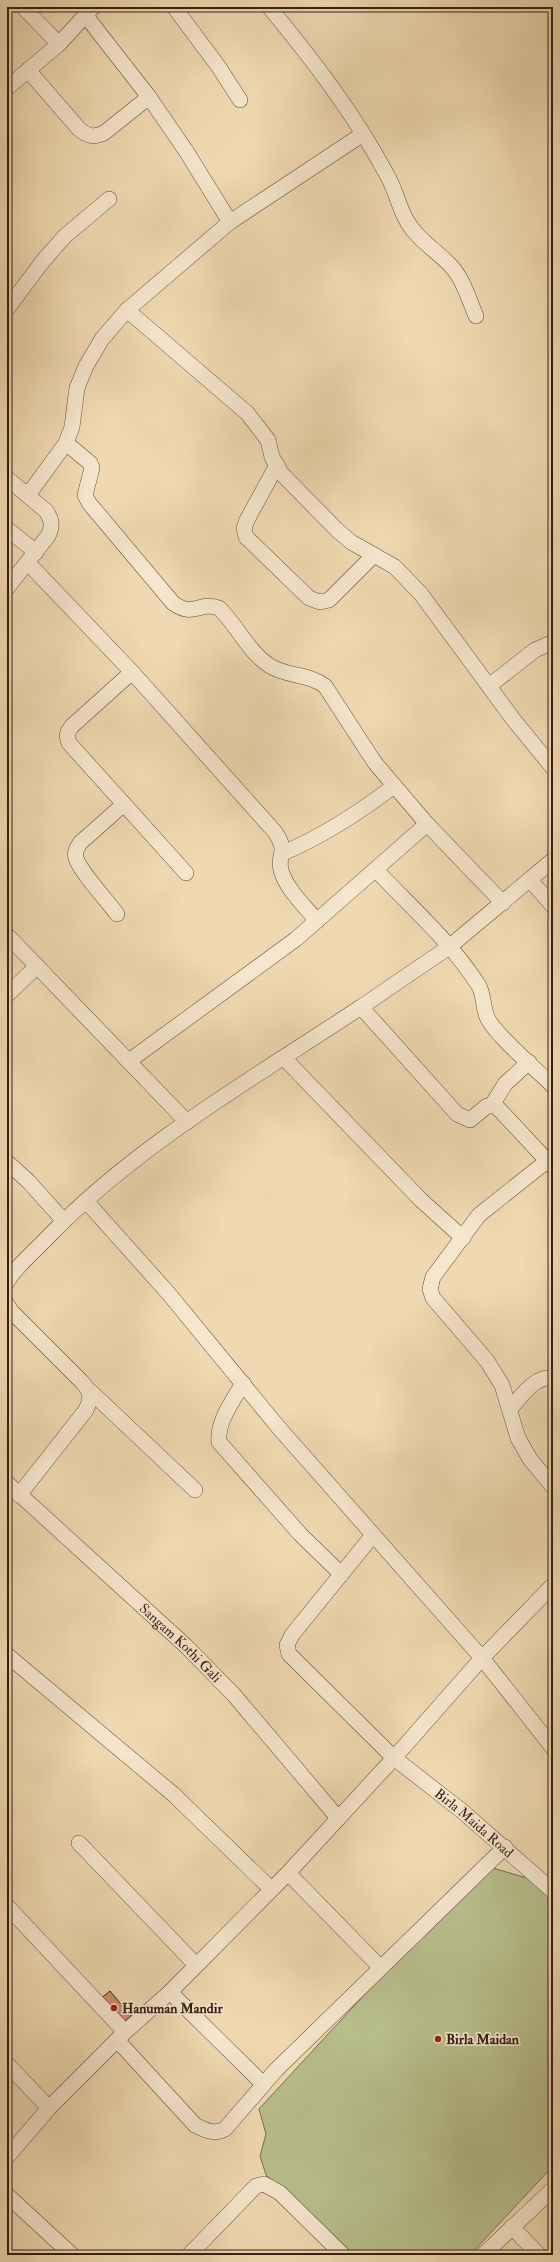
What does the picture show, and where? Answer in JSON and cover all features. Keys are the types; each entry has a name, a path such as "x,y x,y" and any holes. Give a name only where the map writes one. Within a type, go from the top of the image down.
{"street":[{"path":"23,7 59,44"},
{"path":"174,7 218,66 240,100"},
{"path":"269,7 296,39 363,134 388,177 406,221 418,238 450,265 460,279 476,316"},
{"path":"7,88 59,44 90,11 186,152 230,222"},
{"path":"28,70 79,129 87,136 96,137 104,133 149,97"},
{"path":"28,495 66,443 72,427 77,388 86,366 102,339 127,310 230,222 363,134"},
{"path":"7,308 43,261 65,236 109,199"},
{"path":"127,310 247,413 268,440 272,457 296,491 351,542 406,576 553,768"},
{"path":"66,443 90,463 92,468 85,495 89,503 173,603 183,610 192,610 209,605 218,608 227,615 252,649 269,666 283,673 314,679 325,686 336,701 358,740 394,786 427,824 503,903"},
{"path":"277,465 247,520 244,528 246,537 309,598 320,602 329,600 374,555"},
{"path":"7,478 46,511 50,518 52,527 32,557 7,588"},
{"path":"7,529 132,672 276,832 282,842 283,853 280,868 283,877 317,921"},
{"path":"489,686 535,650 553,642"},
{"path":"132,672 72,726 67,732 66,737 69,743 186,873"},
{"path":"283,853 302,845 340,823 394,786"},
{"path":"117,914 81,867 76,858 76,850 80,843 124,804"},
{"path":"129,1060 230,988 317,921 427,824"},
{"path":"7,1282 64,1221 86,1201 187,1122 449,947 553,860"},
{"path":"376,870 449,947 479,987 483,995 485,1013 489,1021 553,1086"},
{"path":"530,880 553,906"},
{"path":"7,935 129,1060 187,1122"},
{"path":"7,995 37,966"},
{"path":"361,1007 458,1114 470,1120 492,1105 505,1084 529,1062"},
{"path":"284,1058 421,1200 463,1238"},
{"path":"492,1105 500,1109 550,1164 490,1205 479,1215 433,1276 430,1289 433,1298 487,1361 502,1386 518,1438 530,1459 553,1487"},
{"path":"7,1162 28,1181 64,1221"},
{"path":"86,1201 169,1294 373,1535 482,1658 553,1748"},
{"path":"7,1304 11,1311 90,1391 195,1490"},
{"path":"510,1409 535,1382 544,1377 553,1378"},
{"path":"243,1383 222,1420 218,1433 219,1442 300,1534 341,1574"},
{"path":"19,1495 86,1410 91,1400 90,1391"},
{"name":"Sangam Kothi Gali","path":"7,1483 186,1646 234,1694 338,1818"},
{"name":"Birla Maida Road","path":"373,1535 292,1635 287,1645 289,1654 394,1758 505,1847 553,1891"},
{"path":"7,2157 49,2108 121,2036 170,1992 288,1872 394,1758 482,1658 553,1585"},
{"path":"7,1655 173,1794 271,1889"},
{"path":"79,1843 196,1965"},
{"path":"7,1906 121,2036 195,2125 208,2132 219,2132 225,2129 263,2084 380,1967 505,1847"},
{"path":"288,1872 380,1967"},
{"path":"170,1992 263,2084"},
{"path":"7,2064 49,2108"},
{"path":"189,2255 256,2186 264,2184 280,2193 343,2255"},
{"path":"483,2255 553,2189"},
{"path":"7,2195 72,2255"},
{"path":"512,2228 539,2255"}],"green space":[{"name":"Birla Maidan","path":"493,1868 530,1879 553,1898 553,2166 470,2255 350,2255 266,2175 260,2156 266,2134 259,2109 388,1969"}],"building":[{"name":"Hanuman Mandir","path":"110,1991 131,2016 120,2026 98,2001"}],"place":[{"name":"Hanuman Mandir","path":"114,2008"},
{"name":"Birla Maidan","path":"438,2039"}]}
